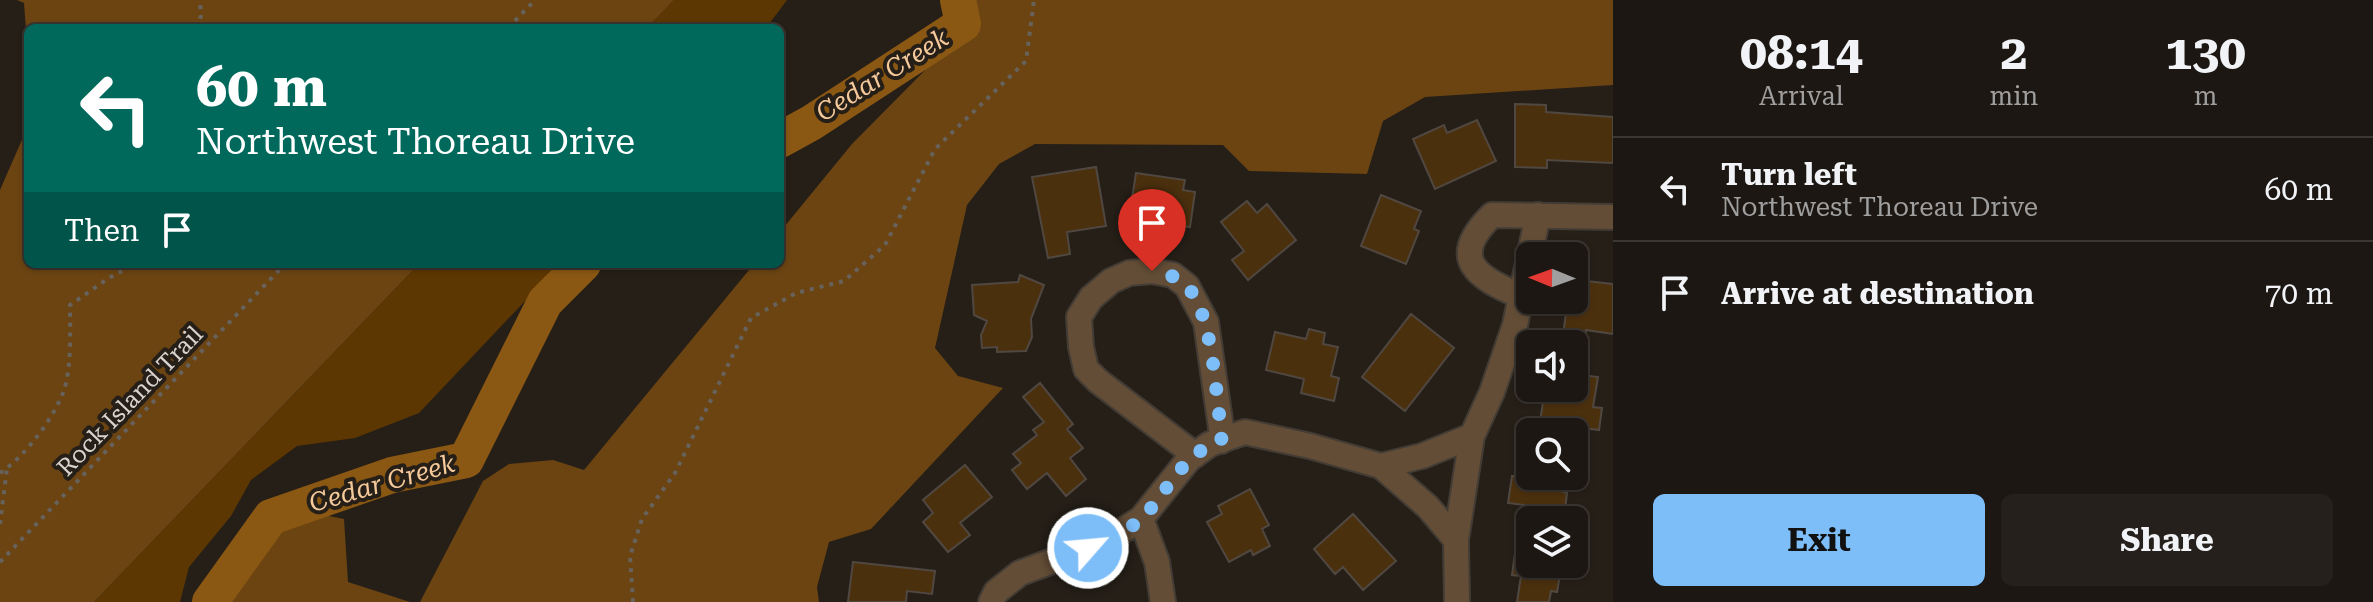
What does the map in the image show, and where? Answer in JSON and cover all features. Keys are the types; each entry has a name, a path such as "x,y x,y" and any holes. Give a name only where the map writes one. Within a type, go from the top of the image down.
{"street":[{"path":"1516,294 1477,274 1469,253 1478,229 1492,215 1613,217"},
{"path":"1532,242 1538,215"},
{"path":"1195,455 1086,369 1079,317 1091,298 1111,281 1129,273 1152,271 1173,275 1187,286 1206,322 1221,441"},
{"path":"1457,602 1456,540 1472,436 1497,379 1517,314"},
{"path":"991,602 996,592 1020,573 1104,542 1141,519 1189,459 1210,444 1245,432 1381,466 1428,507 1456,540"},
{"path":"1381,466 1422,456 1472,436"},
{"path":"1141,519 1157,562 1163,602"}],"path":[{"path":"198,24 201,16 200,0"},
{"path":"512,24 535,0"},
{"path":"633,602 630,556 642,519 675,473 751,318 796,293 844,281 885,245 935,149 1026,61 1034,0"},
{"path":"0,473 41,430 63,392 70,348 70,305 128,268"},
{"name":"Rock Island Trail","path":"0,562 281,268"},
{"path":"0,524 7,468"}],"shaded area":[{"path":"17,0 674,0 651,24 26,24 24,3"},
{"path":"674,0 787,0 769,24 651,24"},
{"path":"945,0 1613,0 1613,85 1425,97 1383,121 1367,174 1249,171 1223,145 1035,144 999,164 967,205 935,348 958,376 1003,388 871,529 829,542 817,587 819,602 420,602 483,481 509,464 553,460 584,470 751,268 784,268 784,227 852,144 942,53"},
{"path":"24,135 24,268 415,268 94,602 0,602 0,190"},
{"path":"415,268 556,268 419,413 355,438 297,446 251,480 231,516 189,567 180,602 94,602"},
{"path":"319,514 344,519 348,582 410,602 224,602 242,570 261,546 285,527"}],"building":[{"path":"1515,104 1546,105 1546,112 1613,117 1613,163 1547,160 1547,168 1515,167"},
{"path":"1477,120 1496,161 1435,189 1413,139 1444,125 1447,133"},
{"path":"1096,167 1106,226 1067,232 1070,254 1048,258 1032,177"},
{"path":"1136,173 1185,180 1183,190 1195,192 1190,227 1129,218"},
{"path":"1381,195 1421,211 1414,229 1419,231 1406,264 1361,246"},
{"path":"1247,201 1257,213 1267,204 1296,240 1248,280 1232,260 1244,251 1221,222"},
{"path":"1020,275 1044,285 1031,319 1032,337 1026,351 997,352 997,347 982,348 981,335 987,321 974,315 972,285 1018,282"},
{"path":"1588,281 1613,284 1613,334 1564,330 1566,314 1588,314"},
{"path":"1411,314 1454,348 1405,411 1362,377"},
{"path":"1309,329 1325,333 1323,344 1338,347 1331,376 1339,378 1334,401 1301,393 1304,379 1266,370 1275,332 1306,339"},
{"path":"1588,376 1598,377 1593,407 1602,408 1599,430 1588,429 1588,418 1541,418 1543,402 1588,402"},
{"path":"1040,383 1073,424 1067,429 1083,448 1070,458 1086,479 1066,496 1047,473 1027,489 1012,470 1021,463 1013,454 1037,435 1033,430 1044,422 1023,397"},
{"path":"965,465 992,497 960,523 970,535 948,552 923,522 933,513 923,500"},
{"path":"1512,476 1516,476 1516,490 1563,490 1567,493 1565,506 1508,503"},
{"path":"1250,489 1269,525 1262,529 1270,546 1253,555 1251,550 1229,562 1207,522 1222,514 1218,506"},
{"path":"1353,514 1396,561 1363,590 1343,567 1335,574 1314,549"},
{"path":"1516,546 1516,575 1512,575"},
{"path":"853,562 935,571 932,594 907,591 906,602 848,602"},
{"path":"1521,578 1560,578 1557,592 1551,591 1549,602 1517,602"}],"waterway":[{"name":"Cedar Creek","path":"784,138 963,24 958,0"},
{"name":"Cedar Creek","path":"210,602 271,517 392,475 466,460 545,302 579,268"}],"route":[{"path":"1088,548 1104,542 1141,519 1189,459 1210,444 1221,441 1206,322 1187,286 1173,275 1152,271"}]}
